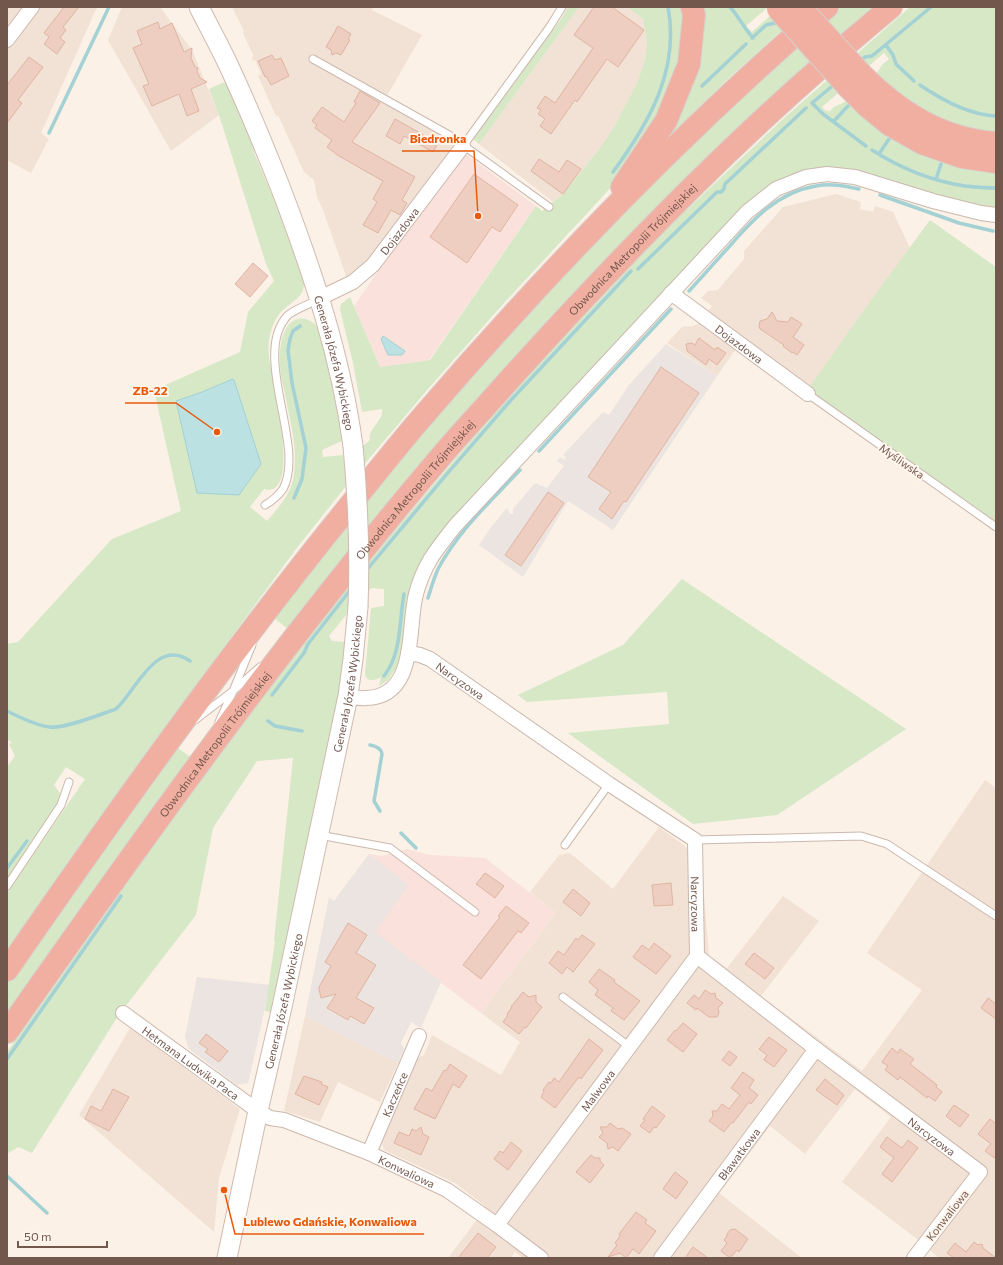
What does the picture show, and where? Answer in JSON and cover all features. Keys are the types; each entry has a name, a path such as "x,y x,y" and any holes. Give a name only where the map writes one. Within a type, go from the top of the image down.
{"highway":[{"path":"600,221 666,121 689,64 694,15 692,7"},
{"path":"800,7 855,80 868,107 890,125 922,143 962,157 996,162"},
{"path":"7,970 80,864 168,741 265,612 422,417 509,319 600,221 697,125 772,54 827,7"},
{"name":"Obwodnica Metropolii Trójmiejskiej","path":"7,1032 108,888 199,764 347,571 438,460 540,345 667,212 803,83 891,7"},
{"path":"777,8 855,80 878,91 898,107 932,127 959,137 996,143"}],"main road":[{"name":"Generała Józefa Wybickiego","path":"199,7 233,74 262,142 297,231 320,298 333,344 348,408 357,486 360,567 354,652 348,696 227,1258"}],"street":[{"path":"7,40 32,7"},
{"name":"Dojazdowa","path":"320,298 354,282 373,265 462,146"},
{"path":"348,696 364,698 382,696 396,685 404,671 408,653 416,594 425,568 434,553 460,520 747,212 776,189 806,177 827,174 855,177 933,201 981,213 996,215"},
{"name":"Dojazdowa","path":"671,293 808,394"},
{"name":"Narcyzowa","path":"408,653 430,658 609,784 695,840 697,956 816,1049 980,1172"},
{"name":"Malwowa","path":"497,1225 697,956"},
{"name":"Hetmana Ludwika Paca","path":"123,1013 258,1111"},
{"name":"Kaczeńce","path":"369,1153 419,1036"},
{"name":"Bławatkowa","path":"661,1258 816,1049"},
{"name":"Konwaliowa","path":"258,1111 270,1118 284,1120 369,1153 447,1190 541,1258"},
{"name":"Konwaliowa","path":"914,1258 980,1172"}],"lane":[{"path":"462,146 549,28 562,7"},
{"path":"313,59 449,135 462,146 549,207"},
{"path":"265,505 275,498 283,489 287,480 289,465 287,430 275,366 277,334 281,324 288,315 320,298"},
{"name":"Myśliwska","path":"808,394 996,527"},
{"path":"199,764 233,691 265,612"},
{"path":"168,741 233,691 296,636"},
{"path":"7,886 61,806 69,782"},
{"path":"565,845 609,784"},
{"path":"319,835 390,848 476,912"},
{"path":"695,840 861,836 887,844 996,916"},
{"path":"563,997 630,1047"}],"shaded area":[{"path":"7,7 97,7 41,133 49,139 31,173 7,160"},
{"path":"122,7 160,7 192,50 219,115 171,151 108,40"},
{"path":"232,7 373,7 372,10 422,35 384,101 454,143 432,178 382,248 347,279 317,197 314,180 304,172 278,115 276,116 258,76 261,74 255,60 252,61 253,55 243,33 244,31"},
{"path":"579,7 627,7 643,19 647,43 645,60 637,83 614,127 600,148 563,194 553,202 479,144"},
{"path":"467,155 536,206 429,360 380,367 354,306 454,161"},
{"path":"836,194 861,202 860,209 873,212 875,206 893,212 910,248 808,389 705,315 712,306 701,298 708,291 718,290 744,259 744,251 783,207"},
{"path":"701,320 738,346 717,376 667,343 682,327 693,326 698,324"},
{"path":"666,344 717,376 613,530 568,501 523,577 479,545 507,508 510,514 513,514 513,509 535,483 547,488 564,466 557,461 560,457 564,460 566,457 563,455 603,412 609,415 629,385"},
{"path":"985,780 996,788 996,1258 939,1258 917,1239 842,1182 891,1117 855,1089 805,1154 770,1126 719,1193 802,1258 523,1258 515,1252 511,1258 448,1258 476,1221 485,1206 455,1183 384,1150 382,1142 417,1058 424,1055 432,1035 501,1075 520,1042 481,1013 556,913 530,892 559,855 570,853 613,889 659,827 701,858 709,956 727,968 783,896 819,921 761,996 862,1071 922,990 867,953"},
{"path":"407,849 430,855 485,858 556,913 481,1013 374,932 408,885 369,854 382,856"},
{"path":"369,854 409,885 375,932 441,982 421,1028 411,1022 401,1043 404,1049 398,1063 305,1016 329,897 334,901"},
{"path":"197,977 270,985 248,1083 237,1085 189,1049 185,1037"},
{"path":"305,1016 398,1063 380,1102 338,1082 320,1122 284,1111"},
{"path":"130,1028 240,1109 219,1178 214,1232 79,1115"}],"green space":[{"path":"568,7 579,7 479,144 473,139 561,19"},
{"path":"627,7 684,7 677,81 624,172 504,303 428,389 346,486 296,549 115,796 7,952 7,893 85,779 66,767 54,785 60,793 59,801 7,879 7,767 15,756 9,744 12,743 7,739 7,644 18,642 112,539 181,511 154,390 240,352 248,312 274,281 266,264 219,115 209,89 222,83 227,83 240,106 255,155 277,206 304,281 304,287 299,296 280,313 272,328 269,339 269,357 282,433 282,475 276,487 264,489 250,507 267,521 288,494 294,474 294,442 280,368 282,339 287,326 297,319 306,319 314,323 318,328 343,422 346,439 322,450 323,457 343,455 345,462 370,440 371,432 381,417 382,409 362,412 353,363 340,309 341,304 350,297 380,367 430,360 536,206 542,211 563,194 600,148 614,127 637,83 645,60 647,43 643,19"},
{"path":"696,7 768,7 746,26 752,32 780,7 808,7 731,76 664,141"},
{"path":"835,7 878,7 819,58 291,631 271,616 352,512 569,263"},
{"path":"910,7 996,7 996,137 954,129 873,79 882,65 889,59 884,53 822,107 829,112 834,107 851,99 996,167 996,211 887,183 786,179 438,538 397,667 388,680 379,686 381,677 369,680 365,675 371,608 384,606 384,589 372,588 348,606 346,615 329,636 332,641 347,642 347,653 275,1013 265,1011 275,941 293,758 257,761 213,828 196,915 118,1016 32,1153 18,1147 7,1154 7,1052 141,862 310,634 383,544 479,431 561,338 647,247 783,119"},
{"path":"930,220 996,267 996,524 808,389"},
{"path":"682,579 906,729 777,815 693,824 568,733 669,724 667,692 527,702 518,695 623,645"},
{"path":"174,745 193,759 7,1020 7,983"}],"water":[{"path":"383,336 405,351 402,355 388,355 381,339"},
{"path":"233,379 261,464 239,495 197,493 176,401"}],"building":[{"path":"64,7 79,7 63,27 66,30 60,38 65,42 57,54 44,44 49,37 44,33"},
{"path":"594,7 612,7 644,30 618,67 607,59 577,102 575,100 551,134 540,126 545,119 538,114 541,110 537,108 545,96 555,103 593,48 574,35"},
{"path":"158,22 160,29 172,23 184,52 192,48 191,58 195,67 198,68 197,71 200,78 207,82 191,89 199,111 187,116 179,94 152,106 143,86 149,84 133,48 142,44 137,31"},
{"path":"338,26 351,34 348,39 350,40 341,55 336,53 332,55 331,50 326,47"},
{"path":"272,55 275,60 281,58 289,76 271,85 266,76 265,77 258,61"},
{"path":"29,57 43,67 18,100 22,103 7,123 7,85"},
{"path":"360,91 380,103 352,142 415,177 402,200 407,203 400,215 391,210 378,233 363,225 377,202 373,199 383,181 339,156 327,147 332,140 315,128 317,125 312,121 322,107 344,122 356,103 354,102"},
{"path":"395,119 438,143 433,152 404,136 400,144 386,136"},
{"path":"539,159 559,172 567,160 581,169 563,194 531,171"},
{"path":"474,174 518,205 500,232 492,227 467,263 430,237"},
{"path":"253,263 268,276 250,297 235,284"},
{"path":"772,312 777,321 788,322 791,317 802,324 793,337 804,345 797,355 793,352 792,353 783,346 784,345 760,329 760,321 767,319"},
{"path":"699,338 715,350 717,347 726,353 717,365 709,359 706,365 687,351 686,344 692,343 695,345"},
{"path":"661,367 699,393 626,502 624,501 612,519 599,509 611,492 588,477"},
{"path":"548,492 564,503 521,566 505,555"},
{"path":"485,873 504,886 495,898 476,884"},
{"path":"671,883 673,905 654,906 652,885"},
{"path":"573,889 590,903 581,916 563,902"},
{"path":"506,906 529,923 521,933 518,931 481,979 463,965 500,917 498,916"},
{"path":"348,923 367,935 356,953 376,965 356,998 374,1008 364,1024 350,1016 348,1020 327,1008 336,994 321,998 319,989 331,966 325,962"},
{"path":"582,935 595,944 573,972 567,967 562,974 549,963 558,951 564,955 576,938 578,940"},
{"path":"654,943 671,956 656,974 633,957 642,945 649,950"},
{"path":"754,953 774,968 765,979 745,964"},
{"path":"599,969 640,1001 624,1020 611,1011 613,1008 595,995 598,990 589,982"},
{"path":"705,990 711,994 715,993 716,998 723,1003 718,1008 719,1013 717,1017 709,1017 687,1003 694,995 699,999"},
{"path":"523,992 529,997 536,995 536,1002 542,1007 526,1028 525,1027 519,1034 503,1022 511,1007"},
{"path":"988,998 996,1004 996,1019 981,1008"},
{"path":"683,1023 697,1034 683,1052 667,1040"},
{"path":"206,1034 228,1051 219,1062 205,1052 208,1049 199,1043"},
{"path":"769,1037 787,1050 774,1067 764,1060 767,1055 759,1049"},
{"path":"589,1039 603,1050 581,1079 579,1077 555,1108 541,1097 544,1092 543,1090 554,1078 559,1082"},
{"path":"892,1048 898,1053 900,1049 914,1059 910,1064 937,1085 936,1087 942,1092 935,1101 928,1096 927,1098 900,1077 898,1080 885,1070 888,1066 882,1062"},
{"path":"729,1051 737,1057 730,1066 722,1060"},
{"path":"450,1064 467,1076 459,1088 453,1084 435,1119 414,1109 426,1088 432,1091 444,1070 446,1071"},
{"path":"743,1072 754,1080 749,1088 758,1095 751,1104 749,1102 724,1132 709,1121 713,1116 712,1111 717,1111 722,1104 729,1109 740,1095 731,1088"},
{"path":"304,1076 322,1082 321,1084 328,1087 319,1105 295,1094"},
{"path":"825,1079 844,1095 837,1105 816,1090"},
{"path":"113,1089 129,1097 109,1131 85,1119 91,1106 101,1111"},
{"path":"954,1105 969,1115 960,1127 946,1116"},
{"path":"652,1106 665,1116 650,1133 640,1126 645,1120 643,1119"},
{"path":"990,1119 996,1124 996,1159 985,1151 991,1144 978,1134"},
{"path":"610,1123 618,1129 622,1128 631,1134 618,1151 613,1147 608,1149 607,1143 599,1137 603,1133 600,1127 607,1127"},
{"path":"421,1127 423,1134 429,1137 421,1155 394,1143 399,1132 409,1136 412,1129 416,1131"},
{"path":"887,1137 902,1148 908,1140 918,1148 892,1182 882,1174 894,1158 880,1147"},
{"path":"511,1142 522,1151 508,1170 494,1159 500,1151 503,1153"},
{"path":"591,1155 595,1158 600,1158 600,1161 604,1165 590,1183 576,1172"},
{"path":"675,1172 688,1182 676,1199 663,1189"},
{"path":"636,1212 647,1220 645,1223 656,1231 639,1254 633,1249 626,1258 620,1253 608,1257 617,1245 615,1243 620,1236 619,1234"},
{"path":"735,1229 748,1239 739,1252 737,1250 730,1258 721,1251 727,1243 724,1240 727,1234 730,1230"},
{"path":"478,1233 496,1247 487,1258 458,1258"},
{"path":"974,1242 978,1245 982,1244 983,1248 996,1258 954,1258 947,1253 955,1243 966,1252"},
{"path":"693,1247 708,1258 685,1258"}],"waterway":[{"path":"49,133 109,7"},
{"path":"613,172 638,134 658,95 670,52 671,30 668,7"},
{"path":"730,7 753,38"},
{"path":"860,61 865,57 872,56 931,7"},
{"path":"752,38 766,25 775,23 778,20"},
{"path":"702,86 746,44"},
{"path":"886,45 893,55 896,64 914,81"},
{"path":"812,103 836,83"},
{"path":"920,85 956,106 976,113 996,116"},
{"path":"812,103 823,114 866,146"},
{"path":"834,121 848,106"},
{"path":"638,269 717,192 721,192 724,189 725,184 806,108"},
{"path":"879,154 889,139"},
{"path":"872,150 894,163 940,181 965,186 996,188"},
{"path":"936,179 941,164"},
{"path":"689,291 747,227 778,201 802,189 821,185 838,185 859,189"},
{"path":"880,195 959,223 993,231"},
{"path":"365,572 511,400 631,271"},
{"path":"539,451 671,309"},
{"path":"294,498 302,479 306,448 292,383 288,350 293,331 300,326"},
{"path":"428,598 438,569 455,542 465,529 520,470"},
{"path":"272,695 304,653 308,644 351,589"},
{"path":"384,676 390,667 397,647 404,594"},
{"path":"7,711 39,725 57,727 74,724 116,709 124,701 148,669 157,661 167,656 178,655 190,661"},
{"path":"268,721 275,726 302,731"},
{"path":"370,745 381,750 382,754 374,801 380,811"},
{"path":"401,833 416,848"},
{"path":"7,868 27,841"},
{"path":"7,1059 121,896"},
{"path":"7,1176 47,1213"}],"place":[{"name":"Biedronka","path":"478,216"},
{"name":"ZB-22","path":"217,432"},
{"name":"Lublewo Gdańskie, Konwaliowa","path":"224,1190"}]}
